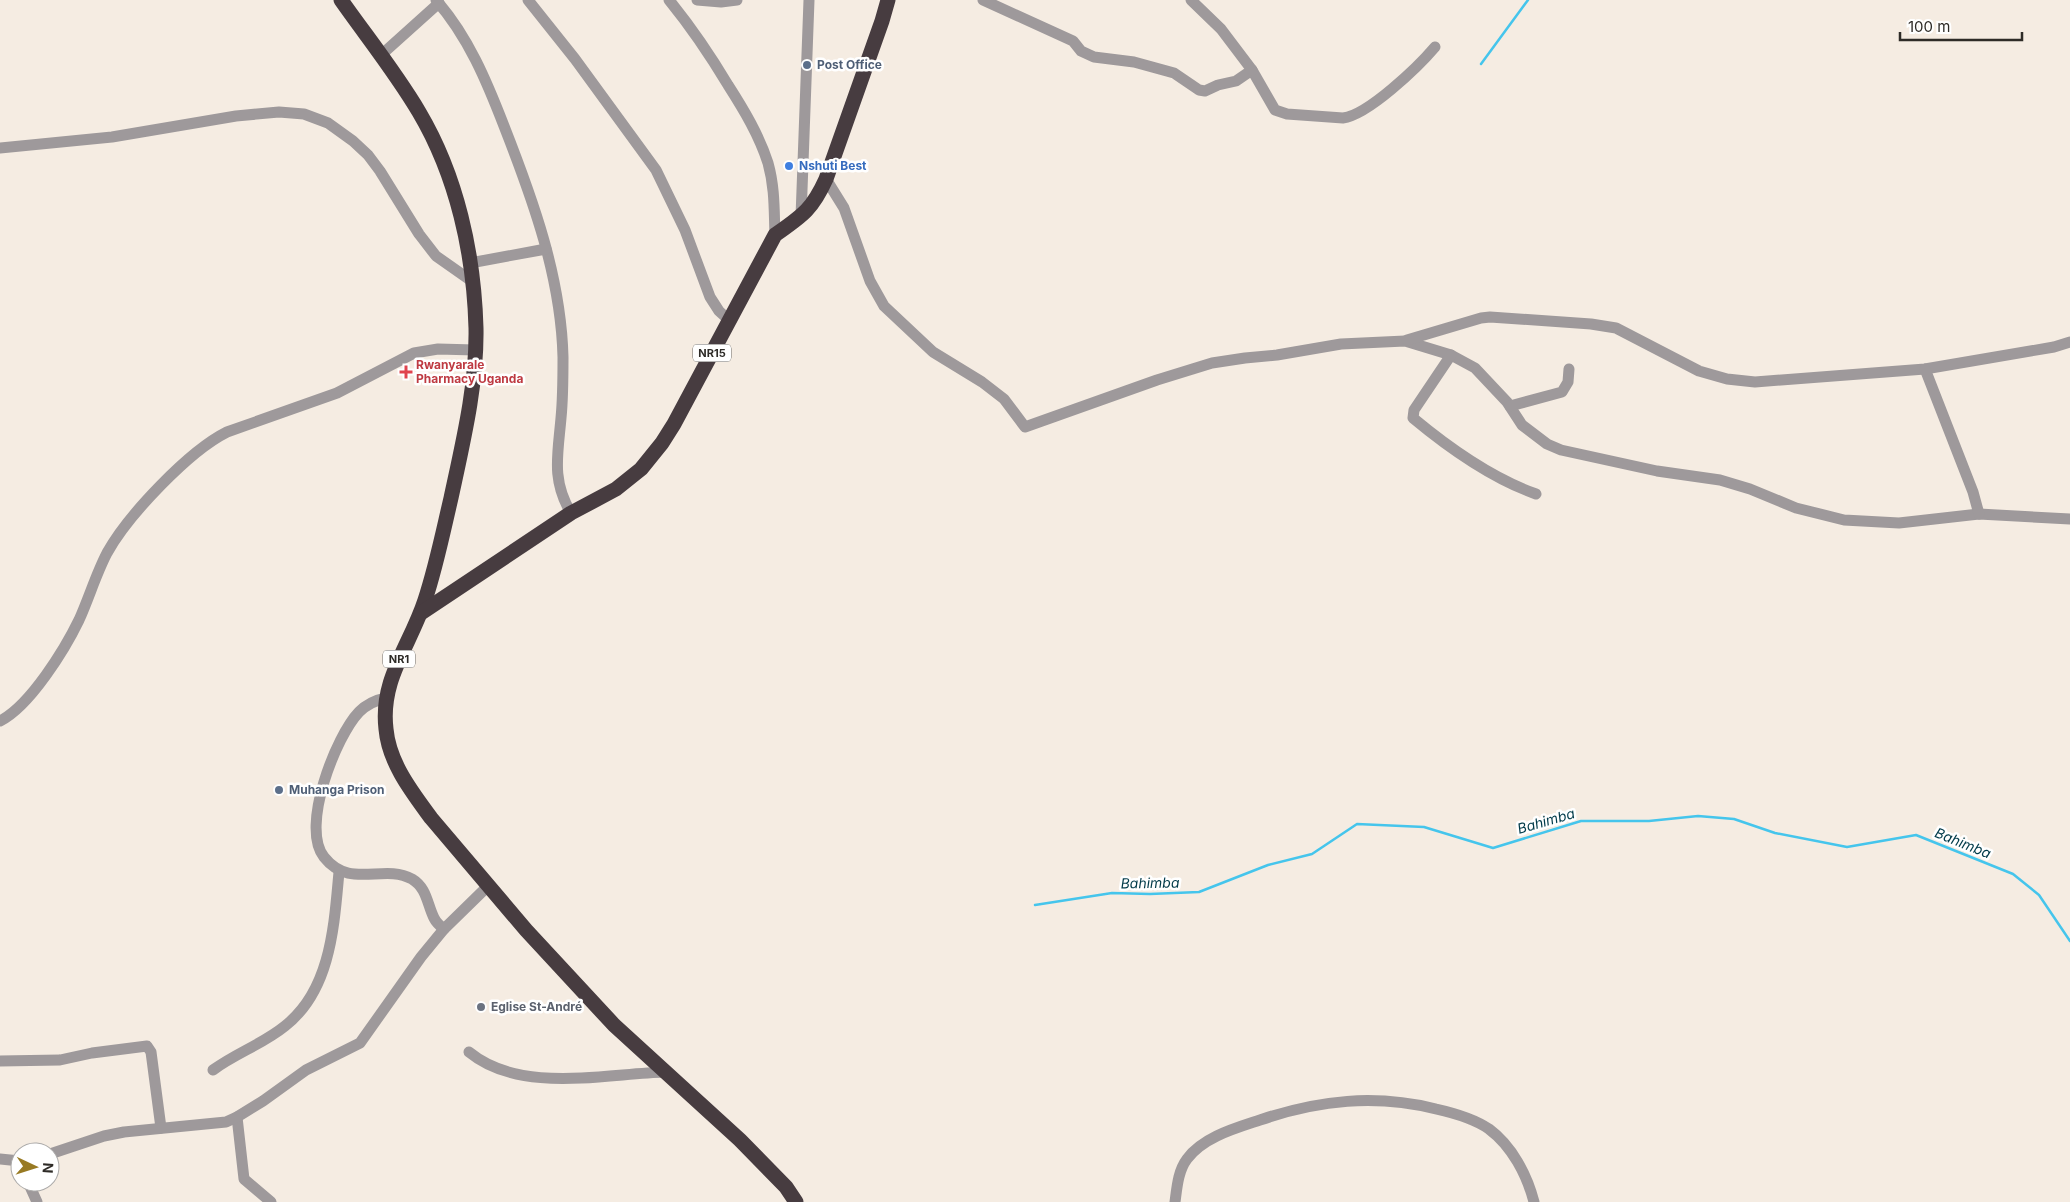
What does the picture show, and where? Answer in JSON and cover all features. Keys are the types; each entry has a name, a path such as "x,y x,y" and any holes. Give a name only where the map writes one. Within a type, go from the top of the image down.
{"highway":[{"name":"NR1","path":"341,0 419,112 445,166 461,220 473,282 475,350 473,381 460,455 433,574 421,613 392,673 386,698 386,728 393,758 431,818 488,886 614,1025 740,1140 786,1188 796,1202"},
{"name":"NR15","path":"421,613 571,514 616,489 651,459 674,424 775,236 801,217 818,198 888,0"}],"street":[{"path":"528,0 575,59 656,170 685,230 710,297 719,311 730,320"},
{"path":"669,0 712,58 759,140 768,164 774,194 775,236"},
{"path":"698,0 714,2 738,0"},
{"path":"801,217 809,0"},
{"path":"983,0 1073,41 1081,51 1094,57 1134,62 1174,73 1199,90 1205,91 1218,85 1236,81 1252,70"},
{"path":"1191,0 1220,29 1252,70 1275,110 1288,114 1347,117 1387,92 1419,66 1435,47"},
{"path":"380,56 437,2 458,29 488,83 524,176 546,249 557,296 562,338 563,394 556,459 557,476 563,497 571,514"},
{"path":"0,148 112,137 236,116 279,112 304,114 328,123 361,148 380,170 419,234 436,256 473,282"},
{"path":"826,179 844,208 870,281 884,306 933,352 982,382 1004,400 1025,427 1157,380 1212,363 1277,355 1341,344 1405,341 1481,318 1502,317 1591,324 1616,328 1699,371 1755,382 1925,369 2054,347 2070,342"},
{"path":"470,263 546,249"},
{"path":"1405,341 1451,355 1475,368 1510,406 1522,425 1547,444 1561,450 1657,471 1720,480 1827,517 1899,524 1979,514 2070,519"},
{"path":"0,721 24,702 66,644 79,619 105,558 121,532 150,497 200,448 212,439 227,432 337,393 414,353 438,349 475,350"},
{"path":"1451,355 1414,410 1413,418 1465,457 1506,482 1536,494"},
{"path":"1510,406 1562,392 1568,382 1569,369"},
{"path":"1925,369 1973,492 1979,514"},
{"path":"386,698 369,704 352,721 334,754 316,814 319,845 322,856 339,872 363,875 392,874 412,880 422,887 435,920 444,930"},
{"path":"213,1070 226,1060 257,1044 285,1026 296,1016 311,997 322,972 334,924 339,872"},
{"path":"60,1151 104,1136 161,1128 215,1124 237,1117 264,1101 306,1070 360,1043 420,957 488,886"},
{"path":"0,1061 60,1060 147,1046 151,1052 161,1128"},
{"path":"469,1052 480,1060 501,1070 535,1077 581,1077 665,1072"},
{"path":"1175,1202 1177,1182 1188,1158 1196,1149 1214,1138 1292,1110 1354,1100 1396,1101 1431,1108 1462,1115 1489,1130 1518,1161 1530,1186 1534,1202"},
{"path":"237,1117 244,1179 271,1202"}],"waterway":[{"path":"1481,64 1528,0"},
{"name":"Bahimba","path":"1035,905 1112,893 1199,892 1268,865 1312,854 1357,824 1424,827 1493,848 1581,821 1649,821 1698,816 1734,819 1775,833 1847,847 1916,835 2013,874 2039,895 2070,941"}],"place":[{"name":"Post Office","path":"807,65"},
{"name":"Nshuti Best","path":"789,166"},
{"name":"Rwanyarale Pharmacy Uganda","path":"406,372"},
{"name":"Muhanga Prison","path":"279,790"},
{"name":"Eglise St-André","path":"481,1007"}]}
